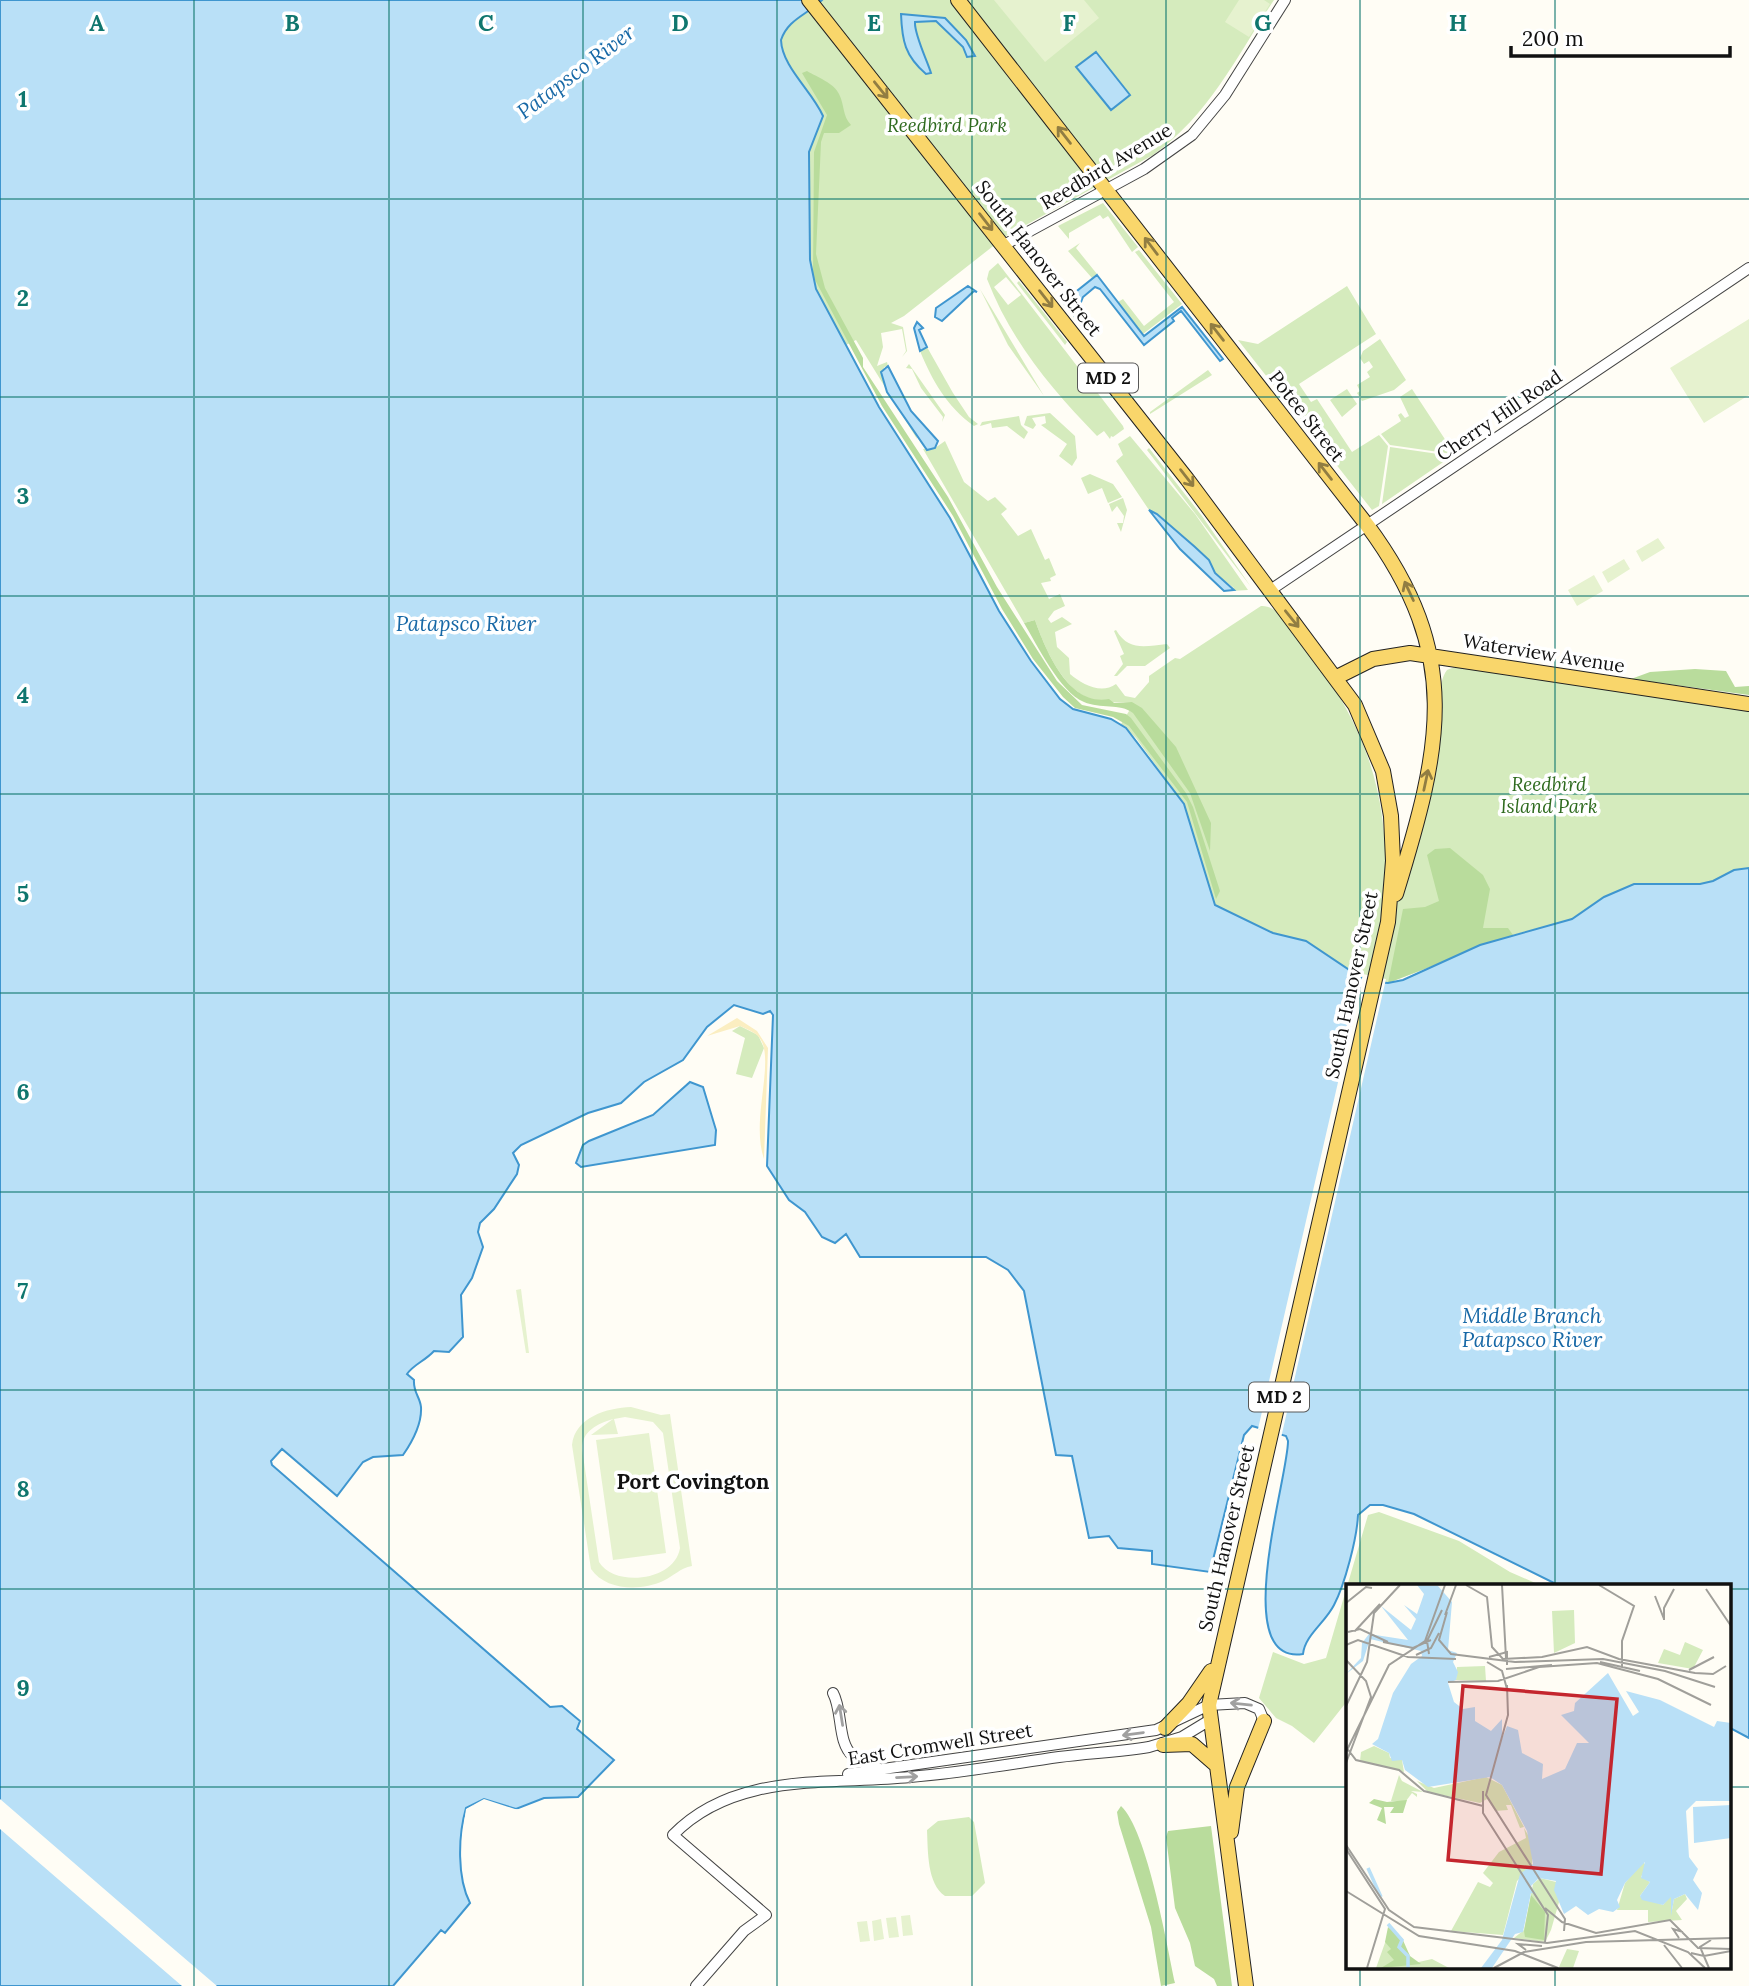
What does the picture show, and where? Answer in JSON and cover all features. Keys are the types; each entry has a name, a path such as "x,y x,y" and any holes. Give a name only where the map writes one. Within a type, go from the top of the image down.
{"main road":[{"name":"South Hanover Street","path":"809,0 1204,500 1269,591 1337,677 1367,729 1387,791 1393,861 1388,922 1217,1660 1209,1705 1246,1986"},
{"name":"Potee Street","path":"961,4 1367,525 1401,573 1411,594 1432,655 1435,702 1431,754 1410,846 1388,922"},
{"name":"Waterview Avenue","path":"1337,677 1373,659 1410,653 1749,704"},
{"path":"1165,1728 1194,1698 1217,1660"},
{"path":"1229,1862 1236,1792 1264,1721"},
{"path":"1163,1745 1192,1744 1215,1764"}],"street":[{"name":"Reedbird Avenue","path":"1004,245 1162,158 1203,123 1225,95 1285,0"},
{"name":"Cherry Hill Road","path":"1269,591 1749,268"},
{"path":"833,1693 839,1705 847,1751 855,1758 878,1768"},
{"path":"1209,1705 1245,1703 1259,1709 1264,1721"},
{"name":"East Cromwell Street","path":"839,1779 852,1772 1165,1728 1209,1705"},
{"name":"East Cromwell Street","path":"839,1779 908,1777 1163,1745 1210,1720"},
{"path":"696,1986 744,1931 766,1915 673,1835 700,1811 733,1795 839,1779"}],"green space":[{"name":"Reedbird Park","path":"822,0 1274,0 1221,83 1173,139 1153,155 1006,236 904,316 891,323 903,327 907,351 902,357 906,351 902,329 881,333 883,347 877,366 887,362 883,377 886,387 910,421 917,439 856,340 846,345 816,289 810,260 809,152 823,116 786,60 781,40 793,22"},
{"path":"994,0 1084,0 1099,18 1045,62"},
{"path":"1239,0 1264,0 1270,4 1249,37 1225,22"},
{"path":"807,71 837,90 851,125 839,133 824,133 821,142 816,254 825,288 863,358 863,367 948,497 997,587 1057,681 1082,705 1126,714 1131,718 1186,793 1220,891 1216,899 1187,802 1129,726 1113,717 1075,708 1033,659 1002,609 953,516 882,406 813,276 814,152 827,115 802,73"},
{"path":"1103,203 1138,247 1132,252 1108,216 1103,219 1100,215 1069,233 1069,239 1058,226"},
{"path":"1080,243 1076,248 1097,274 1092,278 1068,251"},
{"path":"1139,250 1182,304 1143,334 1118,302 1123,299 1144,326 1174,302 1135,252"},
{"path":"998,263 1124,429 1110,439 1104,431 1097,436 1048,382 1008,323 987,279 989,271","holes":["1006,277 1021,295 1008,305 994,287"]},
{"path":"1019,281 1067,342 1065,345 1017,283"},
{"path":"1347,286 1376,334 1299,384 1311,402 1317,399 1352,452 1379,435 1388,446 1379,506 1372,510 1238,340 1258,344"},
{"path":"980,289 1044,396 1008,345"},
{"path":"1749,319 1749,395 1704,423 1670,368"},
{"path":"1380,339 1406,380 1394,390 1362,401 1357,393 1360,391 1357,385 1370,377 1367,372 1373,367 1369,361 1364,364 1360,358 1363,351"},
{"path":"927,347 953,393 969,417 978,424 974,426 964,419 941,392 920,351"},
{"path":"909,364 945,415 942,422 943,417 921,388 912,369 906,368"},
{"path":"1208,370 1212,375 1150,414 1150,412"},
{"path":"1347,389 1357,404 1342,417 1330,400"},
{"path":"1412,389 1453,454 1390,445 1381,434 1401,421 1398,415 1401,413 1405,418 1409,416 1400,397"},
{"path":"1050,413 1075,436 1077,458 1072,466 1059,456 1067,444 1041,425 1046,423 1045,416 1032,418 1036,425 1033,429 1024,425 1027,416"},
{"path":"1019,416 1021,425 1028,432 1024,439 1007,426 992,428 991,423 980,426 982,422"},
{"path":"1130,436 1195,514 1248,590 1231,591 1234,588 1215,573 1209,560 1158,514 1149,510 1116,461 1123,455 1118,444"},
{"name":"Reedbird Island Park","path":"945,441 964,482 988,501 995,497 1007,509 1001,514 1018,536 1031,529 1045,560 1049,558 1056,575 1050,578 1051,581 1041,583 1049,599 1060,594 1065,606 1054,611 1048,619 1051,623 1062,617 1072,624 1055,632 1057,647 1069,658 1070,674 1080,681 1098,688 1116,684 1125,696 1135,698 1149,682 1149,676 1261,606 1278,613 1338,695 1365,750 1381,809 1386,877 1406,880 1435,770 1441,725 1441,684 1447,670 1457,666 1749,708 1749,868 1734,870 1713,881 1700,884 1634,884 1604,897 1572,919 1513,935 1388,983 1360,977 1306,941 1273,933 1215,905 1184,804 1136,738 1121,724 1134,703 1096,701 1074,689 1065,680 1044,644 1035,620 1024,623 923,449 935,448"},
{"path":"1390,447 1452,456 1382,504"},
{"path":"1149,448 1202,516 1251,587 1147,450"},
{"path":"1090,474 1113,484 1122,497 1108,503 1102,488 1088,494 1081,478"},
{"path":"1123,498 1127,510 1121,532 1117,523 1123,523 1124,516 1117,506 1112,512 1109,504"},
{"path":"1658,538 1665,548 1642,562 1636,551"},
{"path":"1624,559 1630,569 1608,583 1602,572"},
{"path":"1594,575 1603,591 1577,606 1568,590"},
{"path":"1035,620 1053,661 1071,686 1095,699 1109,699 1114,703 1132,702 1142,708 1176,747 1211,823 1210,851 1190,793 1133,713 1122,708 1084,702 1066,689 1024,623"},
{"path":"1114,631 1132,645 1167,644 1170,648 1145,666 1127,666 1114,676 1123,664 1120,656 1124,654"},
{"path":"1695,669 1726,671 1735,687 1749,686 1749,695 1631,679 1650,672"},
{"path":"1450,848 1483,875 1490,889 1483,928 1508,928 1513,935 1388,983 1403,909 1425,907 1439,901 1427,855 1435,849"},
{"path":"740,1026 758,1035 764,1048 752,1078 736,1074 745,1038 732,1031"},
{"path":"521,1289 529,1353 526,1353 516,1290"},
{"path":"631,1407 661,1415 670,1414 692,1566 663,1581 645,1586 624,1587 605,1582 591,1569 572,1445 574,1435 586,1421 603,1412","holes":["625,1417 653,1422 663,1433 680,1548 676,1559 667,1568 656,1574 630,1578 607,1570 599,1562 582,1449 585,1437 601,1423 613,1419 591,1435 618,1434 614,1419"]},
{"path":"649,1433 666,1553 613,1560 596,1440"},
{"path":"1379,1512 1459,1541 1510,1572 1538,1584 1348,1584 1368,1515"},
{"path":"1346,1590 1346,1703 1314,1743 1292,1726 1276,1718 1259,1698 1273,1652 1304,1664 1326,1658"},
{"path":"1121,1806 1139,1838 1147,1863 1175,1983 1161,1986 1151,1927 1119,1824 1117,1812"},
{"path":"969,1817 974,1822 985,1883 972,1896 945,1896 939,1891 932,1875 927,1830 938,1821"},
{"path":"1211,1826 1232,1986 1217,1986 1214,1979 1195,1966 1190,1943 1175,1908 1166,1837 1168,1831"},
{"path":"910,1915 913,1935 903,1936 901,1916"},
{"path":"896,1917 899,1937 889,1938 886,1918"},
{"path":"881,1919 884,1939 874,1941 872,1921"},
{"path":"867,1921 870,1941 860,1942 857,1922"}],"sand":[{"path":"737,1018 757,1031 768,1048 764,1159 760,1129 765,1066 762,1042 756,1034 740,1026 707,1036"}],"water":[{"name":"Patapsco River","path":"0,0 822,0 793,22 781,40 786,60 823,116 809,152 810,260 816,289 879,407 950,518 999,611 1031,661 1060,699 1073,709 1111,719 1126,728 1184,804 1215,905 1273,933 1306,941 1360,977 1388,983 1403,980 1480,945 1572,919 1604,897 1634,884 1700,884 1713,881 1734,870 1749,868 1749,1738 1732,1729 1732,1584 1556,1584 1414,1514 1383,1505 1370,1505 1358,1515 1353,1548 1338,1596 1307,1641 1303,1654 1281,1650 1269,1630 1266,1601 1273,1526 1286,1460 1286,1436 1252,1426 1244,1435 1210,1572 1152,1564 1152,1551 1118,1548 1109,1536 1089,1538 1072,1456 1056,1455 1024,1291 1008,1270 986,1257 860,1257 846,1234 835,1243 822,1237 805,1212 789,1200 767,1166 773,1015 770,1011 763,1014 734,1005 707,1027 683,1060 644,1082 621,1103 588,1113 521,1145 513,1153 519,1165 517,1174 494,1209 480,1223 478,1232 483,1247 472,1278 461,1295 463,1337 449,1352 434,1351 407,1374 414,1380 421,1413 416,1432 403,1455 373,1457 363,1462 337,1496 282,1449 271,1461 272,1465 550,1707 562,1706 580,1721 577,1729 614,1760 578,1797 544,1798 516,1809 484,1799 466,1808 461,1831 460,1857 463,1882 470,1903 445,1933 441,1930 393,1986 0,1986"},
{"path":"901,14 945,18 966,40 975,56 967,57 963,47 936,21 915,22 931,73 926,74 913,61 906,47"},
{"path":"1096,52 1130,95 1111,110 1076,67"},
{"path":"1097,275 1144,336 1182,307 1223,359 1220,361 1181,311 1172,318 1174,321 1144,345 1100,289 1095,287 1083,297 1076,315 1082,326 1063,302"},
{"path":"968,286 977,292 974,291 942,321 935,317 936,308"},
{"path":"917,322 923,328 919,330 927,347 920,351 914,328"},
{"path":"888,366 911,411 938,441 935,448 927,450 887,392 881,372"},
{"path":"1149,510 1209,560 1215,573 1234,590 1224,591 1180,549"},
{"path":"690,1082 703,1087 716,1130 715,1145 581,1167 576,1163 583,1145 653,1115"}],"pier":[{"path":"1363,974 1386,979 1281,1438 1258,1429"},
{"path":"0,1799 217,1986 182,1986 146,1955 0,1829"},
{"path":"484,1799 515,1809 529,1810 516,1812 484,1803 473,1806 466,1822 466,1837 462,1838 466,1809"}],"district":[{"name":"Port Covington","path":"693,1482"}],"water label":[{"name":"Middle Branch Patapsco River","path":"1532,1328"}]}
